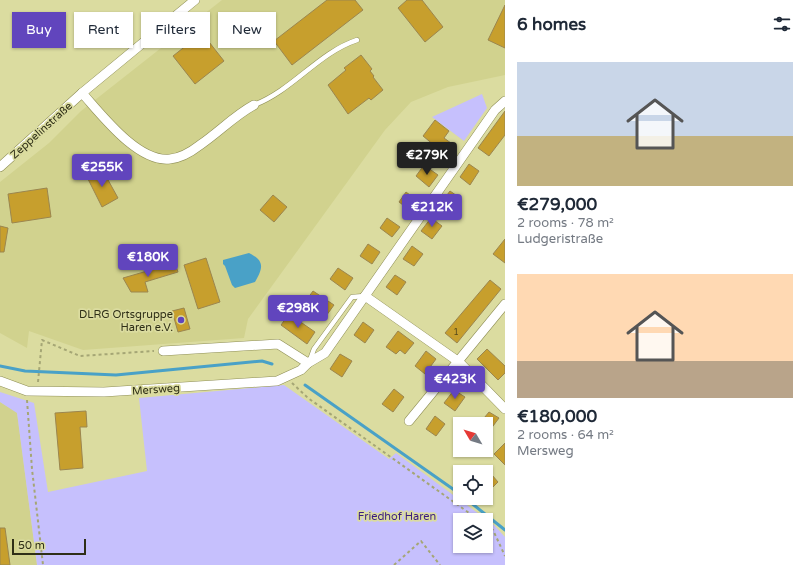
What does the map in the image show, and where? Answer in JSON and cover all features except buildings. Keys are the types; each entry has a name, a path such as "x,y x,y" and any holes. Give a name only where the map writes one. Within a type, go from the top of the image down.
{"street":[{"name":"Zeppelinstraße","path":"0,167 82,92 195,0"},
{"name":"Zeppelinstraße","path":"82,92 123,137 137,149 154,157 169,160 186,155 241,111 254,105"},
{"name":"Mersweg","path":"0,381 28,391 104,392 277,381 301,370 308,363 325,353 495,110 505,101"},
{"path":"365,296 459,362 505,409"},
{"path":"409,421 459,362 505,304"},
{"path":"163,351 278,344 308,363"}],"lane":[{"path":"254,105 278,93 338,46 358,40"}],"path":[{"path":"38,376 42,340 80,356 163,351"},
{"path":"288,377 296,388 308,398 469,513"},
{"path":"28,391 32,469 44,565"},
{"path":"493,530 505,556"},
{"path":"394,565 421,541 440,565"}],"shaded area":[{"path":"222,0 505,0 505,75 448,87 411,102 385,130 248,319 244,338 83,350 29,331 27,348 0,333 0,182 49,143 81,111 161,48 210,48 210,12 207,12"},
{"path":"0,402 17,412 37,565 0,565"}],"green space":[{"path":"482,94 487,108 464,141 432,117"},
{"name":"Friedhof Haren","path":"284,385 389,459 396,453 453,495 453,505 467,505 478,513 453,513 453,553 493,553 493,524 494,525 505,537 505,565 37,565 17,413 0,402 0,392 34,403 48,492 147,471 139,398"}],"water":[{"path":"249,253 260,262 260,273 255,282 235,288 232,285 223,264 223,260"}],"waterway":[{"path":"0,366 25,371 116,375 262,361 272,364"},
{"path":"305,385 453,489"},
{"path":"474,505 505,530"}],"place":[{"name":"DLRG Ortsgruppe Haren e.V.","path":"181,320"}]}
